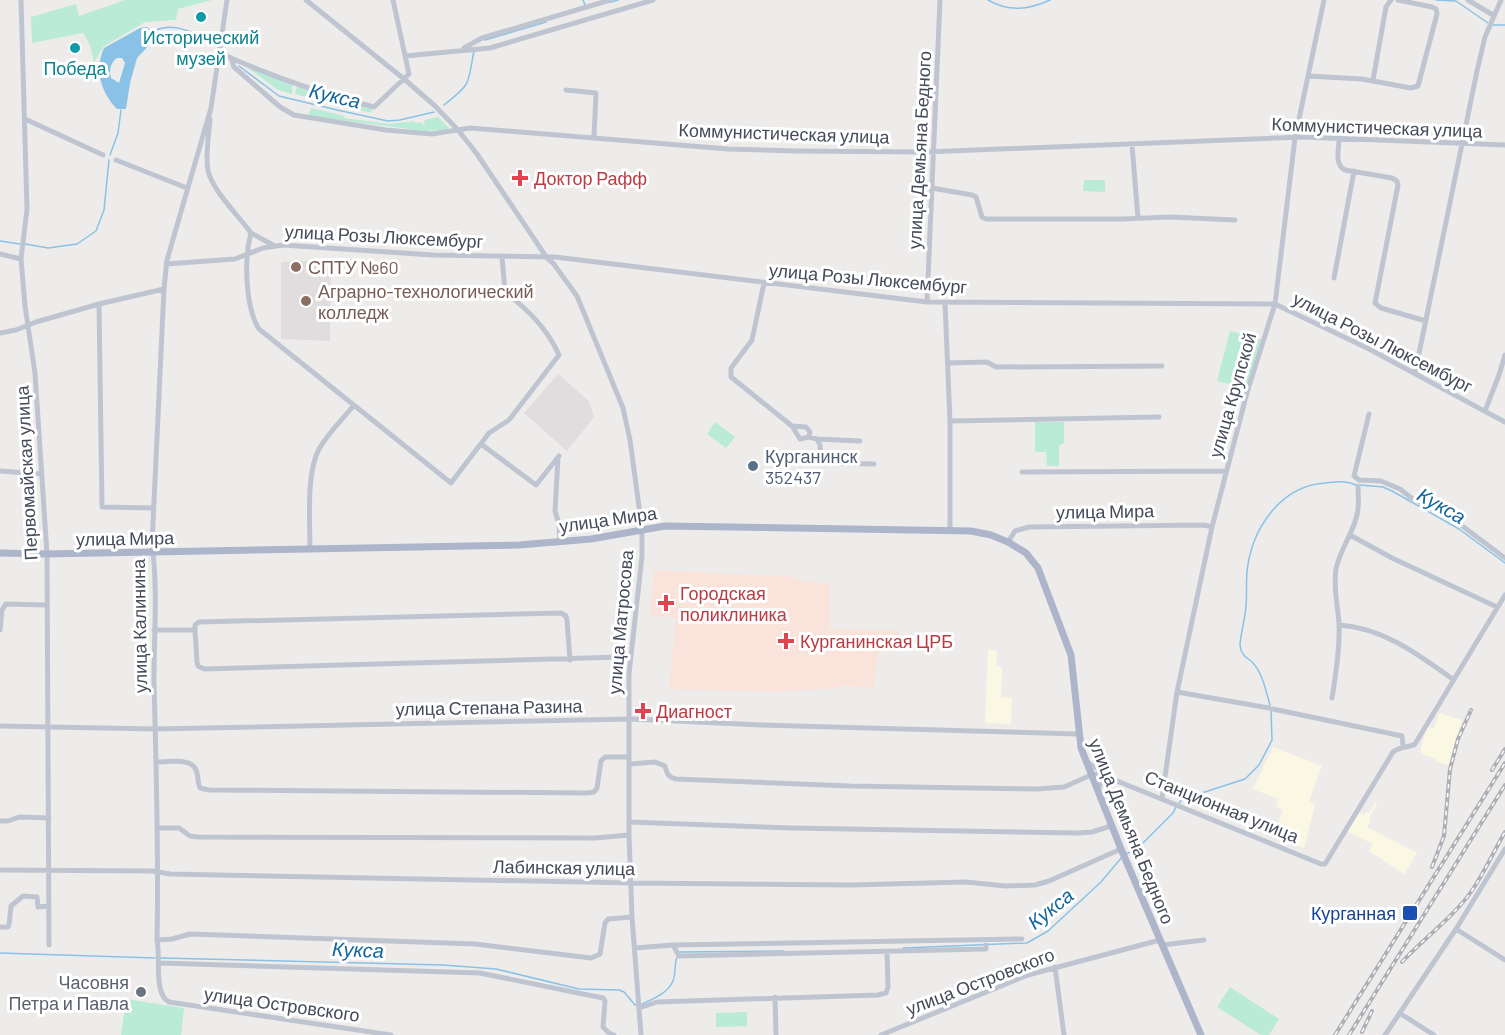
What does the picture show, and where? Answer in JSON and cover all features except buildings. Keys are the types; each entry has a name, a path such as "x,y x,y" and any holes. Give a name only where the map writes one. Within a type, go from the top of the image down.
{"main road":[{"name":"улица Мира","path":"0,553 519,545 591,539 665,526 971,531 991,535 1008,542"},
{"name":"улица Демьяна Бедного","path":"1008,542 1026,553 1038,568 1064,635 1074,673 1078,734 1086,761 1111,826 1201,1035"}],"street":[{"name":"Первомайская улица","path":"21,0 27,208 21,259 35,373 47,554 49,945"},
{"name":"улица Калинина","path":"227,0 211,108 207,163 213,183 250,233"},
{"name":"улица Матросова","path":"306,0 437,107 477,154 547,258 577,296 623,408 630,440 642,530 642,556 630,658 629,719 632,917 641,1035"},
{"path":"393,0 409,74 404,79"},
{"path":"461,50 482,38 609,0"},
{"path":"405,56 490,48 652,0"},
{"name":"улица Демьяна Бедного","path":"927,302 939,0"},
{"name":"улица Крупской","path":"1162,798 1178,692 1212,527 1275,304 1294,138 1324,0"},
{"path":"1373,80 1386,7 1390,0"},
{"path":"1308,76 1373,80 1415,88 1420,82 1437,14 1436,9 1432,7 1398,0"},
{"path":"1468,0 1491,21"},
{"path":"1415,373 1477,71 1491,21 1501,0"},
{"name":"Коммунистическая улица","path":"220,53 347,100 374,107 404,79"},
{"name":"Коммунистическая улица","path":"231,58 234,67 280,107 294,115 386,130 432,134 470,128 728,149 934,151 1294,138 1505,145"},
{"path":"566,90 597,94 594,137"},
{"name":"улица Калинина","path":"169,1002 160,994 160,952 157,940 159,828 155,729 153,552 164,289 166,264 211,108"},
{"path":"25,119 104,154"},
{"path":"1339,140 1338,164 1345,170 1392,178 1397,181 1398,185 1375,303 1381,308 1426,321"},
{"path":"1132,145 1138,218"},
{"path":"116,160 187,188"},
{"path":"1334,278 1354,171"},
{"path":"932,188 976,197 982,217 986,219 1170,217 1235,220"},
{"path":"250,233 247,254 250,306 259,329 451,483 489,433 509,420 559,355 554,342 537,319 505,292 502,257"},
{"name":"улица Розы Люксембург","path":"250,233 274,246 502,257 555,257 927,302 1275,304 1415,373 1505,422"},
{"name":"улица Розы Люксембург","path":"166,264 236,259 274,246"},
{"path":"0,254 21,259"},
{"path":"764,283 752,340 731,368 730,377 792,426 800,439 809,437 860,441"},
{"path":"0,333 99,304 164,289"},
{"path":"945,303 950,421 950,531"},
{"path":"99,304 102,507 154,508"},
{"path":"1485,411 1505,355"},
{"path":"948,363 987,362 996,367 1162,366"},
{"path":"310,550 310,495 315,460 320,447 354,405"},
{"path":"1332,698 1339,625 1335,584 1336,569 1358,510 1358,483 1354,471 1369,414"},
{"path":"950,421 1159,417"},
{"path":"792,426 806,427 810,432 809,437"},
{"path":"817,439 820,445 821,463 874,464"},
{"path":"481,444 537,485 559,456 555,511 559,524 560,542"},
{"path":"0,471 41,474"},
{"path":"1022,472 1226,471"},
{"path":"1358,483 1381,481 1400,489 1410,498 1457,522 1505,558"},
{"name":"улица Мира","path":"1008,542 1015,531 1029,527 1204,525 1212,527"},
{"path":"1350,535 1383,554 1497,608"},
{"path":"1178,692 1402,736 1403,746 1411,746 1415,744 1505,595"},
{"path":"0,630 0,618 3,606 6,604 47,605"},
{"path":"570,660 567,620 566,616 561,613 199,622 195,625 196,662 204,669 570,660 620,657 630,658"},
{"path":"1339,625 1366,628 1384,636 1412,650 1454,680"},
{"path":"154,630 195,630"},
{"name":"улица Степана Разина","path":"0,726 155,729 629,719 1078,734"},
{"name":"Станционная улица","path":"1091,775 1108,776 1325,864 1393,752 1403,746"},
{"path":"156,762 186,762 192,765 196,770 200,788 209,790 587,793 594,792 597,788 601,761 605,757 629,756"},
{"name":"Станционная улица","path":"1086,761 1108,776"},
{"path":"630,764 660,763 665,766 670,778 676,779 850,786 1037,789 1064,787 1091,775"},
{"path":"1098,793 1102,780 1108,776"},
{"path":"0,821 19,817 49,818"},
{"path":"629,822 792,828 1078,833 1092,832 1111,826"},
{"path":"159,828 179,828 190,836 198,837 595,838 629,835"},
{"path":"1385,1035 1456,929 1505,849"},
{"name":"Лабинская улица","path":"0,870 632,883 851,885 966,882 1005,886 1035,885 1123,853"},
{"path":"0,927 9,925 11,906 23,896 37,897 39,907 48,906"},
{"path":"157,940 190,934 475,944 591,958 600,954 605,923 608,919 632,917"},
{"path":"1456,929 1505,960"},
{"path":"635,948 673,945 986,943 1022,939"},
{"name":"улица Островского","path":"880,1035 998,986 1054,967 1161,942 1204,940"},
{"path":"673,945 679,956 986,949 986,943"},
{"path":"639,1006 657,1002 878,995 886,993 888,987 887,952"},
{"path":"160,962 480,973 603,998 605,1001 603,1027 614,1035"},
{"path":"1054,967 1064,1035"},
{"path":"775,997 776,1035"},
{"name":"улица Островского","path":"169,1002 391,1035"},
{"path":"1401,1014 1434,1035"}],"shaded area":[{"name":"Аграрно-технологический колледж","path":"331,260 330,341 281,339 281,262"},
{"path":"558,374 589,401 594,417 567,451 524,413"},
{"name":"Курганинская ЦРБ","path":"654,570 795,577 798,580 829,584 830,629 899,630 895,652 878,651 874,688 838,685 837,688 773,692 669,689 676,618 650,615"},
{"path":"988,650 997,650 996,666 1002,667 1001,697 1012,698 1011,724 985,723"},
{"path":"1439,713 1462,720 1450,765 1436,762 1436,759 1420,751 1427,727 1434,728"},
{"path":"1273,747 1322,766 1309,801 1315,805 1304,848 1274,837 1283,810 1276,806 1278,799 1253,789"},
{"path":"1375,803 1377,804 1367,827 1417,853 1404,874 1369,851 1373,844 1347,831 1359,812 1364,815 1366,812 1369,813"}],"green space":[{"path":"125,0 212,0 178,9 176,20 145,22 103,47 94,63 90,45 83,33 32,43 31,17 76,4 79,16"},
{"path":"248,68 294,84 292,94 278,90"},
{"path":"297,85 372,109 371,113 295,94"},
{"path":"311,108 345,116 344,118 389,124 415,121 423,125 424,120 438,117 449,128 425,131 308,116"},
{"path":"1084,180 1105,180 1105,192 1083,191"},
{"path":"1230,331 1261,339 1246,388 1217,381"},
{"path":"715,422 735,437 726,448 707,434"},
{"path":"1035,422 1064,422 1064,443 1059,446 1059,466 1047,466 1046,452 1035,452"},
{"path":"1230,987 1279,1019 1269,1035 1261,1035 1217,1007"},
{"path":"126,999 184,1008 181,1035 121,1035"},
{"path":"747,1012 747,1026 716,1027 716,1013"}],"water":[{"path":"147,27 153,31 154,40 137,58 126,109 117,109 103,88 100,72 101,56 104,48 140,28","holes":["122,58 125,63 119,83 111,78 110,70 115,60"]}],"waterway":[{"name":"Кукса","path":"583,0 585,5"},
{"name":"Кукса","path":"611,2 618,0"},
{"name":"Кукса","path":"988,0 1011,8 1026,8 1050,0"},
{"name":"Кукса","path":"1436,0 1456,1 1488,23"},
{"name":"Кукса","path":"485,40 546,22"},
{"name":"Кукса","path":"1492,25 1505,25"},
{"name":"Кукса","path":"153,31 176,28 199,35"},
{"name":"Кукса","path":"444,105 460,92 467,82 474,51"},
{"name":"Кукса","path":"239,66 279,96 337,110 388,121 434,112"},
{"name":"Кукса","path":"110,155 118,133 121,110"},
{"name":"Кукса","path":"25,244 48,248 77,244 96,231 104,210 109,160"},
{"name":"Кукса","path":"0,241 20,244"},
{"name":"Кукса","path":"1270,705 1259,672 1243,654 1240,645 1246,610 1247,572 1254,541 1270,513 1294,492 1325,483 1344,482 1356,485"},
{"name":"Кукса","path":"1360,485 1383,487 1392,491 1459,529 1505,563"},
{"name":"Кукса","path":"1179,803 1183,799 1245,779 1259,765 1272,740 1271,711"},
{"name":"Кукса","path":"1126,854 1137,849 1173,813 1176,807"},
{"name":"Кукса","path":"903,948 1027,943 1048,931 1101,882 1122,857"},
{"name":"Кукса","path":"679,953 784,951"},
{"name":"Кукса","path":"0,953 155,958"},
{"name":"Кукса","path":"642,1004 660,995 671,985 677,957"},
{"name":"Кукса","path":"160,958 443,965 496,969 579,989 619,990 637,1005"}],"railway":[{"path":"1432,867 1444,836 1450,769 1458,739 1471,710"},
{"path":"1492,770 1505,749"},
{"path":"1335,1035 1505,763"},
{"path":"1349,1035 1505,785"},
{"path":"1402,962 1448,918 1473,889 1505,832"},
{"path":"1362,1032 1372,1011"}],"place":[{"name":"Исторический музей","path":"201,17"},
{"name":"Победа","path":"75,48"},
{"name":"Доктор Рафф","path":"520,178"},
{"name":"СПТУ №60","path":"296,267"},
{"name":"Аграрно-технологический колледж","path":"306,301"},
{"name":"Курганинск 352437","path":"753,466"},
{"name":"Городская поликлиника","path":"666,603"},
{"name":"Курганинская ЦРБ","path":"786,641"},
{"name":"Диагност","path":"643,711"},
{"name":"Курганная","path":"1410,913"},
{"name":"Часовня Петра и Павла","path":"141,992"}]}
